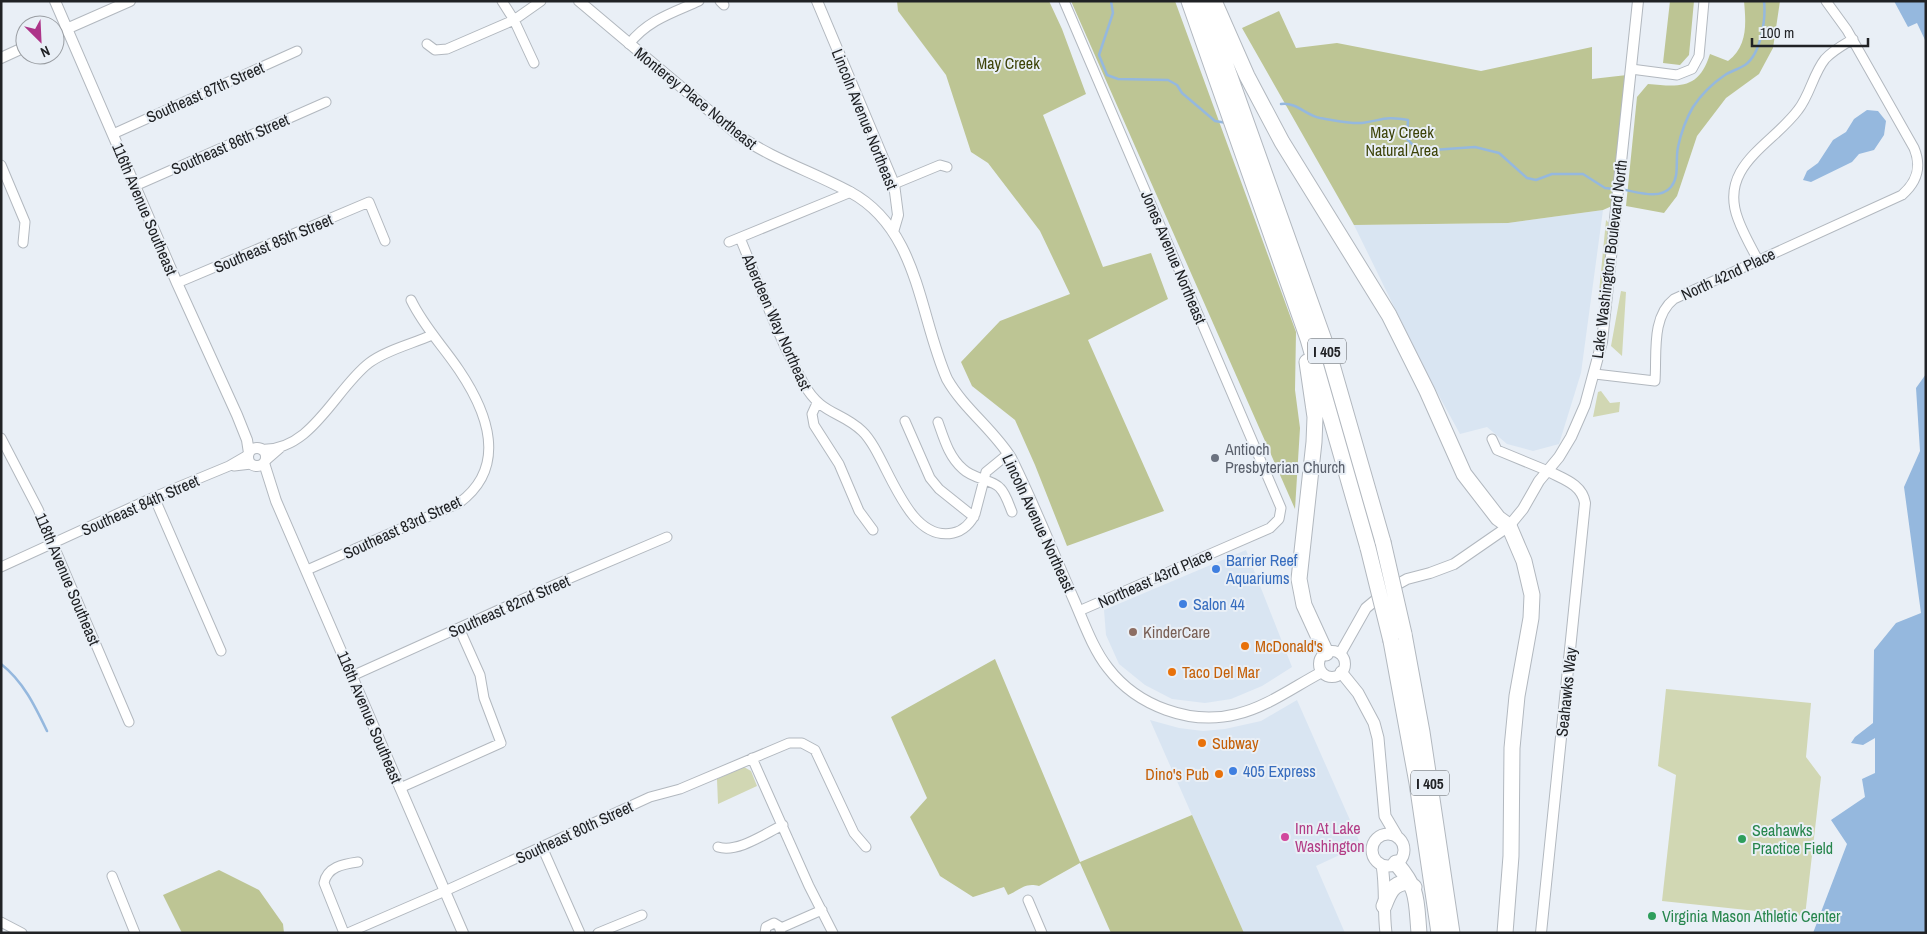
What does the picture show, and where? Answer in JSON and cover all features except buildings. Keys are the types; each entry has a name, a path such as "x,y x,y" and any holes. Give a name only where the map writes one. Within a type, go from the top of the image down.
{"highway":[{"name":"I 405","path":"1189,1 1223,79 1254,166 1329,354 1383,542 1439,933"},
{"name":"I 405","path":"1203,1 1223,79"},
{"path":"1214,1 1247,76 1282,142 1389,315 1427,391 1464,474 1498,518 1509,526 1522,553 1532,595 1531,618 1517,696 1512,748 1511,856 1505,933"},
{"name":"I 405","path":"1254,166 1270,228 1322,382 1368,548 1397,637 1424,742 1452,933"},
{"path":"1270,228 1311,381 1315,417 1299,579 1304,605 1333,654"},
{"path":"1391,864 1410,878 1414,887 1419,933"},
{"path":"1384,906 1391,889 1398,883 1407,882 1414,887"}],"main road":[{"path":"1341,672 1358,693 1374,723 1378,738 1385,816 1380,837 1373,844 1372,854 1377,862 1391,864"},
{"path":"1385,816 1403,851 1391,864 1385,884 1386,933"},
{"path":"1380,837 1389,835 1398,838"}],"street":[{"name":"116th Avenue Southeast","path":"55,1 177,283 276,501 463,933"},
{"path":"65,30 130,1"},
{"path":"502,1 514,20 534,64"},
{"path":"427,44 435,50 447,49 514,20 541,1"},
{"name":"Monterey Place Northeast","path":"579,1 746,141 851,192 883,220 893,232"},
{"path":"629,44 640,30 648,24 699,1"},
{"name":"Lincoln Avenue Northeast","path":"817,1 894,184 898,214 893,232 908,258 947,380 958,396 1008,454 1099,656 1116,677 1139,697 1170,711 1212,717 1239,714 1322,672"},
{"name":"Jones Avenue Northeast","path":"1064,1 1278,497 1280,514"},
{"name":"Lake Washington Boulevard North","path":"1333,654 1366,608 1388,589 1407,579 1454,564 1509,526 1523,509 1539,481 1572,437 1595,374 1602,342 1638,1"},
{"path":"1631,69 1676,75 1692,69 1699,56 1704,1"},
{"path":"1758,260 1734,206 1735,184 1744,164 1788,123 1800,108 1824,60 1853,39 1826,1"},
{"name":"North 42nd Place","path":"1595,374 1655,380 1658,324 1661,314 1667,305 1681,295 1902,195 1914,183 1918,169 1918,156 1853,39"},
{"name":"Southeast 87th Street","path":"113,134 297,51"},
{"path":"1,58 15,52"},
{"name":"Southeast 86th Street","path":"135,186 326,102"},
{"path":"1,165 25,222 23,243"},
{"path":"894,184 940,165 948,167"},
{"path":"729,242 851,192"},
{"name":"Southeast 85th Street","path":"177,283 369,202 386,241"},
{"name":"Aberdeen Way Northeast","path":"740,238 796,370 817,403 862,431 898,495 919,520 933,532 955,533 974,517"},
{"path":"411,300 432,335"},
{"name":"Southeast 84th Street","path":"1,566 154,497 287,443 308,431 369,363 432,335"},
{"name":"Southeast 83rd Street","path":"306,570 459,503 472,492 486,470 490,454 488,429 464,377 432,335"},
{"path":"817,403 812,414 814,425 839,464 859,511 873,530"},
{"path":"905,421 930,478 940,489 974,517 982,480 986,472 1008,454"},
{"path":"938,422 949,452 957,464 968,474 1001,488 1012,512"},
{"name":"118th Avenue Southeast","path":"1,438 38,509 129,722"},
{"path":"1492,439 1497,450 1548,471"},
{"name":"Seahawks Way","path":"1541,933 1585,503 1581,492 1575,485 1548,471"},
{"path":"154,497 221,651"},
{"name":"Northeast 43rd Place","path":"1079,611 1270,528 1279,519 1280,514"},
{"name":"Southeast 82nd Street","path":"352,676 667,537"},
{"path":"400,788 501,743 484,698 480,675 460,628"},
{"path":"1333,654 1344,661 1341,672 1329,676 1322,672 1320,659 1333,654"},
{"name":"Southeast 80th Street","path":"348,933 365,929 650,797 680,789 789,743 802,743 815,750 819,755 854,832 866,847"},
{"path":"752,758 833,933"},
{"path":"718,847 724,849 738,846 782,825"},
{"path":"542,847 580,933"},
{"path":"344,933 324,883 325,876 335,868 358,862"},
{"path":"112,876 135,933"},
{"path":"1028,900 1042,933"},
{"path":"764,933 766,927 771,924 776,924 781,931 822,910"},
{"path":"598,933 642,915"},
{"path":"1,922 22,933"}],"shaded area":[{"path":"1603,210 1581,373 1559,444 1533,451 1507,444 1487,427 1460,434 1427,374 1354,225 1508,223"},
{"path":"1246,550 1292,667 1262,686 1231,699 1205,703 1172,699 1145,685 1119,664 1106,635 1104,610"},
{"path":"1297,700 1361,845 1316,866 1345,933 1244,933 1150,720 1179,728 1203,731 1225,729 1261,721"}],"green space":[{"name":"May Creek","path":"897,1 1049,1 1062,29 1086,94 1043,115 1103,267 1151,253 1168,299 1088,340 1164,511 1067,546 1015,420 972,386 961,362 1000,321 1070,294 1040,231 988,163 971,152 946,75 898,11"},
{"path":"1071,1 1175,1 1296,332 1295,390 1300,428 1295,509"},
{"path":"1670,1 1694,1 1689,55 1680,65 1663,63"},
{"path":"1744,1 1780,1 1773,48 1759,74 1726,98 1697,136 1677,196 1664,213 1626,206 1637,97 1648,84 1679,85 1694,80 1706,65 1710,54 1728,61 1735,55 1744,34"},
{"name":"May Creek Natural Area","path":"1279,11 1296,48 1337,43 1481,71 1592,47 1592,79 1627,75 1612,206 1603,210 1508,223 1354,225 1242,28"},
{"path":"1606,220 1609,223 1604,273 1598,303"},
{"path":"1621,291 1626,292 1622,356 1611,346"},
{"path":"1601,391 1610,403 1620,402 1619,412 1593,417 1598,392"},
{"path":"995,659 1080,862 1192,815 1244,933 1111,933 1080,863 1039,886 1026,886 1008,895 1004,887 973,897 940,876 910,817 927,798 891,717"},
{"name":"Seahawks Practice Field","path":"1666,689 1811,703 1806,757 1821,777 1805,916 1662,901 1676,775 1658,766"},
{"path":"744,767 751,771 757,786 718,804 717,779"},
{"path":"219,870 259,890 283,924 284,933 182,933 163,895"}],"water":[{"path":"1894,1 1926,1 1926,42 1917,23 1908,27"},
{"path":"1867,110 1878,111 1886,121 1884,135 1874,150 1859,154 1852,162 1811,182 1803,180 1807,171 1818,163 1833,140 1846,132 1854,119"},
{"path":"1926,374 1926,933 1813,933 1847,844 1831,820 1865,797 1862,779 1875,773 1875,738 1863,745 1851,743 1855,737 1873,723 1874,650 1896,623 1921,613 1904,487 1920,451 1916,388"}],"waterway":[{"name":"May Creek","path":"1111,1 1113,13 1099,55 1107,75 1118,79 1168,80 1177,85 1182,93 1215,121 1227,123"},
{"name":"May Creek","path":"1620,189 1660,194 1671,187 1676,173 1679,142 1690,112 1700,98 1716,82 1745,65 1755,53 1759,45 1763,26 1764,1"},
{"name":"May Creek","path":"1281,104 1292,105 1320,118 1346,122 1362,123 1389,118 1408,120 1407,139 1419,151 1475,147 1499,153 1527,178 1536,180 1552,174 1583,174 1605,188 1614,189"},
{"path":"1,664 22,686 47,731"}],"place":[{"name":"Antioch Presbyterian Church","path":"1215,458"},
{"name":"Barrier Reef Aquariums","path":"1216,569"},
{"name":"Salon 44","path":"1183,604"},
{"name":"KinderCare","path":"1133,632"},
{"name":"McDonald's","path":"1245,646"},
{"name":"Taco Del Mar","path":"1172,672"},
{"name":"Subway","path":"1202,743"},
{"name":"405 Express","path":"1233,771"},
{"name":"Dino's Pub","path":"1219,774"},
{"name":"Inn At Lake Washington","path":"1285,837"},
{"name":"Seahawks Practice Field","path":"1742,839"},
{"name":"Virginia Mason Athletic Center","path":"1652,916"}]}
